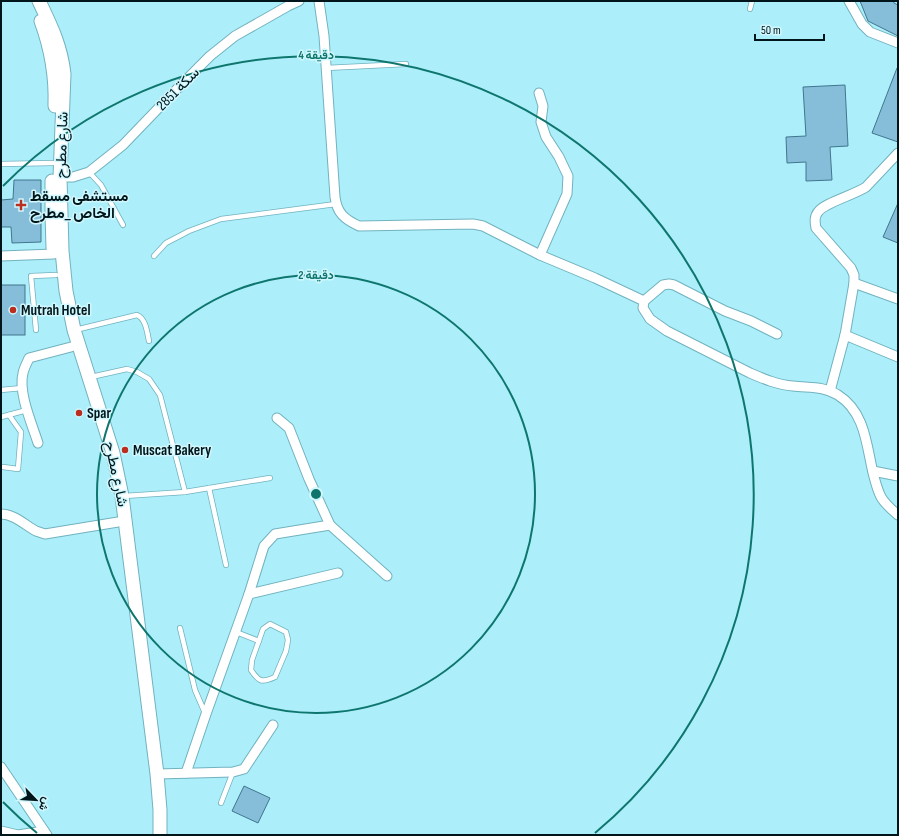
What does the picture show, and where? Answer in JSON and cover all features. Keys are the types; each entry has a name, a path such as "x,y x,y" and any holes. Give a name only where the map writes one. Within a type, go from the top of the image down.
{"main road":[{"name":"شارع مطرح","path":"32,1 42,25 50,52 55,93 52,214 56,275 62,311 71,347 107,465 115,503 152,793 152,835"},
{"name":"شارع مطرح","path":"39,1 57,39 63,62 64,86 60,177 62,251 66,291 74,330 113,453 122,496 157,774 160,810 160,835"}],"street":[{"name":"سكة 2851","path":"60,177 73,176 89,172 123,145 210,56 235,36 299,1"},
{"path":"319,1 324,36 336,204 340,214 350,222 359,226 473,224 483,226 540,255 595,278 644,302"},
{"path":"849,1 862,24 870,32 898,43"},
{"path":"539,93 543,106 541,122 546,137 559,157 568,176 567,194 540,255"},
{"path":"830,391 845,335 854,275 851,268 816,228 815,220 817,213 822,208 866,187 897,155"},
{"path":"1,256 54,254"},
{"path":"854,283 898,299"},
{"path":"777,334 751,321 725,311 674,285 662,285 644,302 643,308 650,318 667,331 764,379 778,384 820,388 830,391 844,399 858,417 863,428 877,486 882,499 898,515"},
{"path":"845,335 898,357"},
{"path":"38,443 27,410 22,388 23,372 29,358 71,347"},
{"path":"277,418 289,428 309,479 330,525 387,576"},
{"path":"873,471 898,476"},
{"path":"1,514 15,518 37,531 46,534 118,522"},
{"path":"186,773 236,632 264,546 275,534 330,525"},
{"path":"249,594 338,573"},
{"path":"157,774 233,772 244,769 273,725"},
{"path":"1,767 46,833"},
{"path":"1,831 18,835 46,833"}],"lane":[{"path":"750,9 752,1"},
{"path":"326,68 406,64"},
{"path":"1,164 53,163"},
{"path":"89,172 101,185 123,225"},
{"path":"154,256 166,243 189,231 221,219 336,204"},
{"path":"36,330 32,276 56,275"},
{"path":"74,330 137,315 143,320 149,341"},
{"path":"89,377 127,370 136,372 149,379 160,395 185,492"},
{"path":"1,390 22,388"},
{"path":"1,417 27,410"},
{"path":"2,467 18,469 21,432 9,415"},
{"path":"122,496 185,492 270,478"},
{"path":"209,488 226,565"},
{"path":"270,624 286,632 288,640 286,651 275,677 262,681 256,678 251,670 252,660 259,641 263,629 270,624"},
{"path":"180,628 195,690 206,714"},
{"path":"236,632 259,641"},
{"path":"221,803 233,772"}],"building":[{"path":"860,1 893,1 898,5 898,36 868,21"},
{"path":"898,68 898,142 872,133"},
{"path":"845,85 848,146 830,147 832,180 806,181 806,162 787,163 786,137 806,136 803,87"},
{"path":"14,180 41,180 41,242 12,243 11,227 1,227 1,200 13,199"},
{"path":"898,203 898,243 883,237"},
{"name":"Mutrah Hotel","path":"1,285 25,285 25,335 1,335"},
{"path":"244,786 270,798 258,823 232,811"}],"place":[{"name":"مستشفى مسقط الخاص _مطرح","path":"21,205"},
{"name":"Mutrah Hotel","path":"13,310"},
{"name":"Spar","path":"79,413"},
{"name":"Muscat Bakery","path":"125,450"}]}
